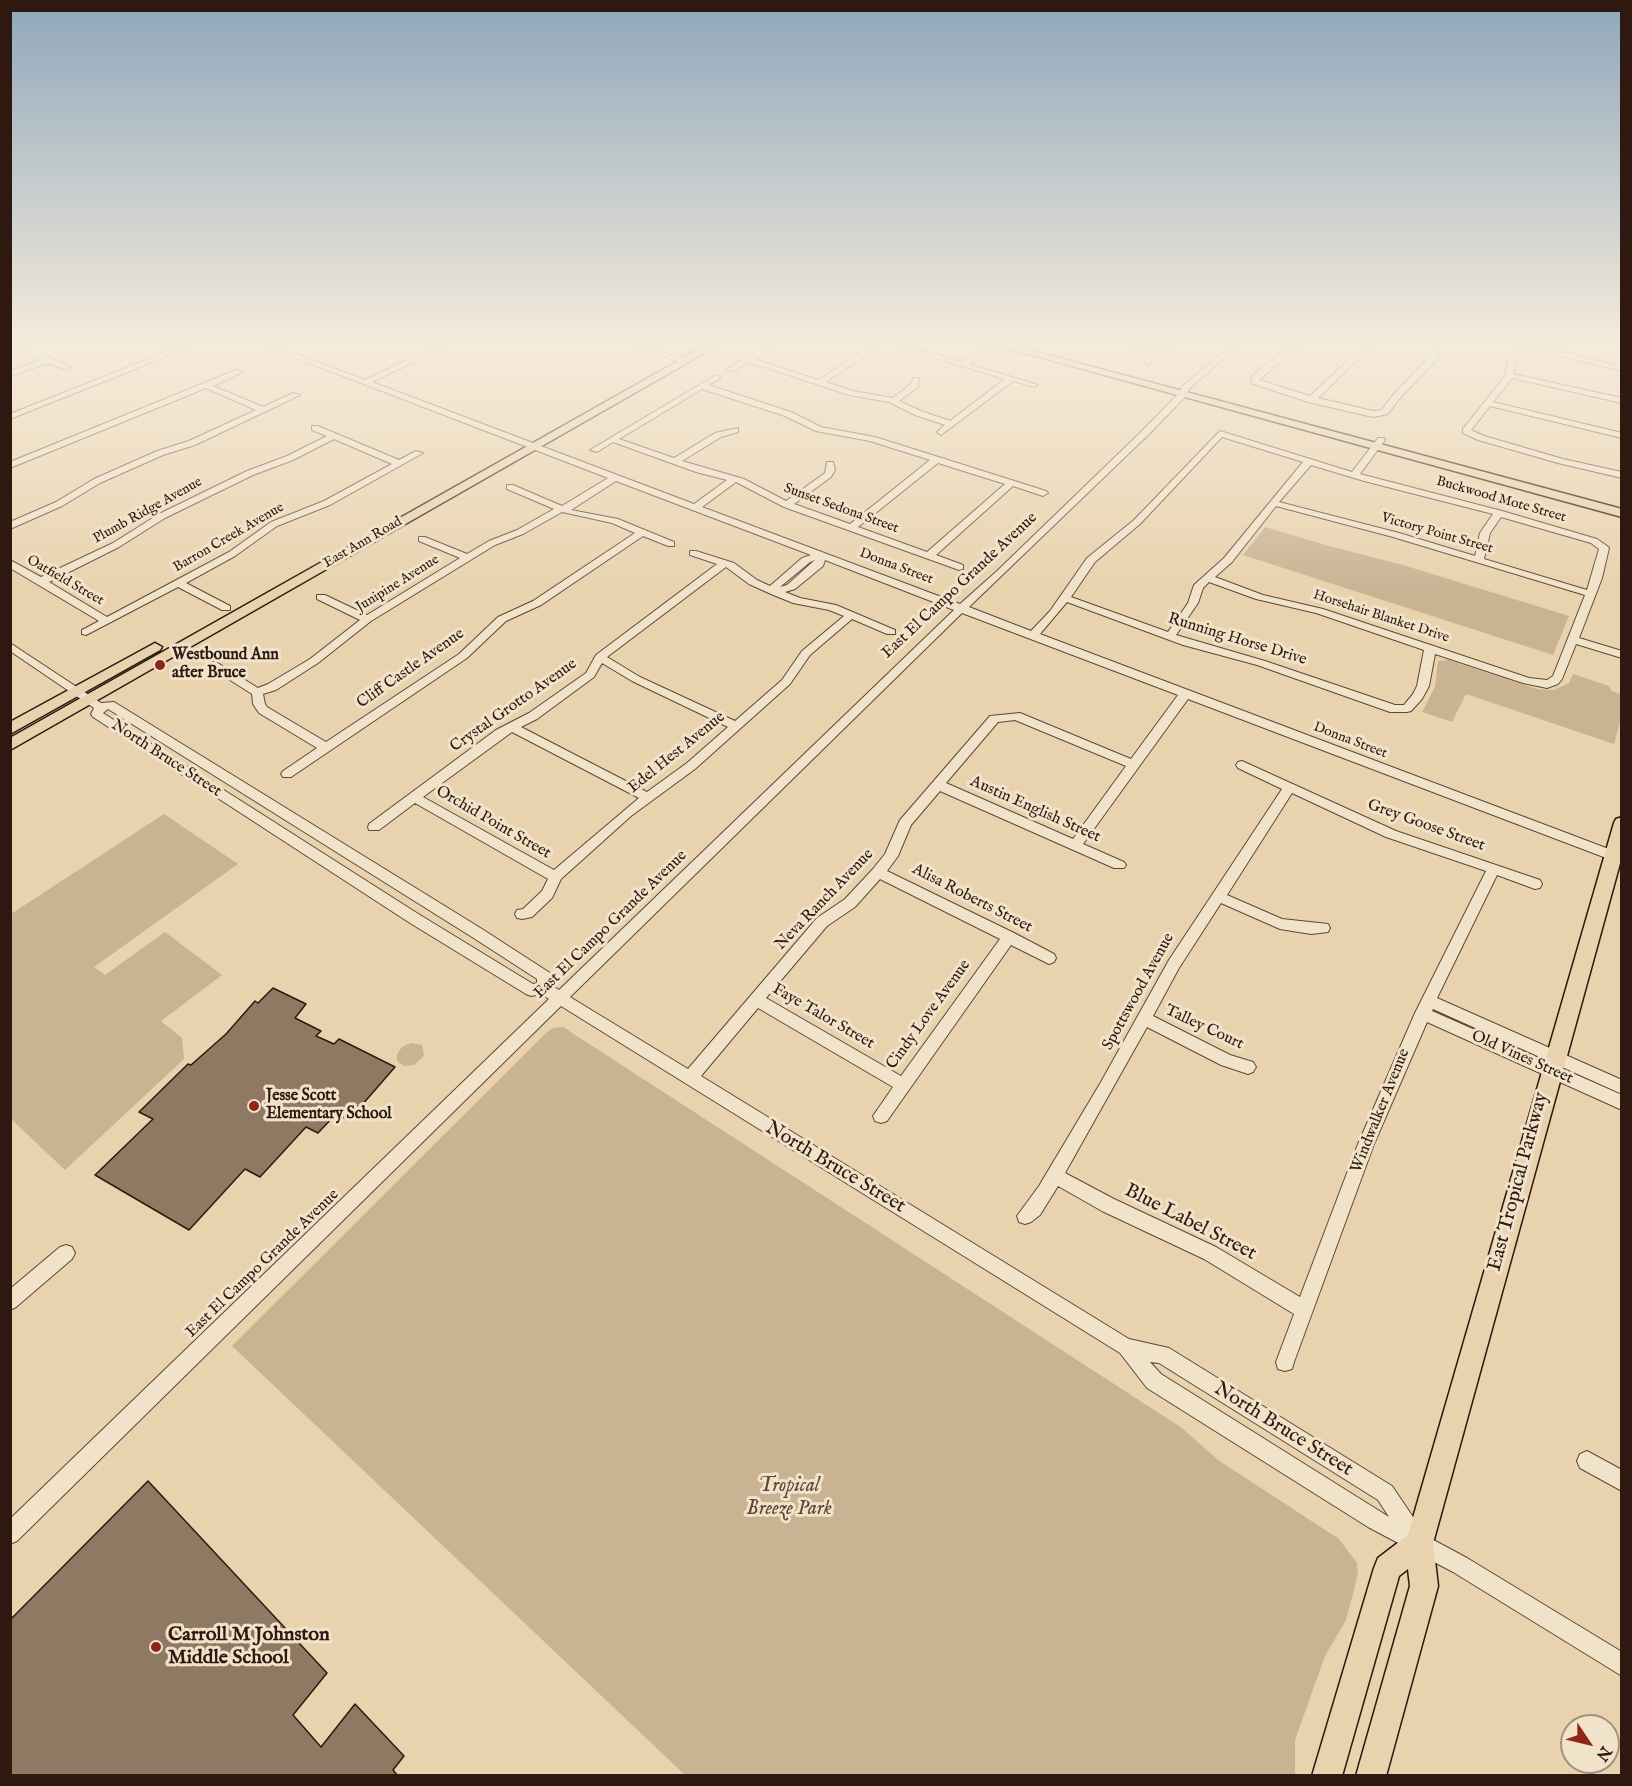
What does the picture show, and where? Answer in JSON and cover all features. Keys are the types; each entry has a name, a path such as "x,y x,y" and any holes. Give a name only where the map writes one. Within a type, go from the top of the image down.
{"main road":[{"name":"East Ann Road","path":"10,745 569,426"},
{"path":"1317,426 1622,504"},
{"name":"East Ann Road","path":"10,729 89,699 226,608 536,431"},
{"path":"1379,443 1622,513"},
{"name":"East Tropical Parkway","path":"1371,1776 1424,1586 1419,1543 1552,1063 1617,857 1622,823"},
{"path":"1327,1776 1388,1568 1419,1543"}],"street":[{"path":"10,465 102,426"},
{"path":"10,526 58,504 97,481 225,426"},
{"name":"Donna Street","path":"482,426 1617,857"},
{"path":"594,450 633,426"},
{"path":"814,426 864,437 1043,493"},
{"path":"941,432 949,426"},
{"name":"East El Campo Grande Avenue","path":"10,1534 962,608 1001,573 1148,426"},
{"path":"1469,426 1467,429 1470,434 1561,461 1622,475"},
{"path":"1583,426 1622,436"},
{"path":"315,428 400,464"},
{"path":"675,461 718,435 735,429"},
{"name":"Buckwood Mote Street","path":"1065,598 1091,560 1137,522 1220,435 1353,475 1499,513 1601,544 1604,551 1591,594"},
{"name":"Plumb Ridge Avenue","path":"40,582 116,545 162,516 250,473 298,454 334,436"},
{"name":"Sunset Sedona Street","path":"612,439 740,481 787,505 959,567"},
{"path":"1353,475 1379,443"},
{"name":"Barron Creek Avenue","path":"86,632 232,554 274,524 327,503 419,453"},
{"path":"851,528 936,460"},
{"path":"1170,637 1193,603 1198,587 1228,560 1302,467 1310,461"},
{"path":"787,505 828,475 831,470 830,464"},
{"name":"Junipine Avenue","path":"257,692 272,687 314,661 367,619 492,543 520,532 561,508 570,507 612,475"},
{"path":"699,509 740,481"},
{"path":"928,556 1011,483"},
{"path":"510,487 561,508 615,521 671,544"},
{"name":"Victory Point Street","path":"1274,503 1591,594"},
{"path":"1479,560 1485,533 1499,513"},
{"name":"Cliff Castle Avenue","path":"287,774 463,656 502,619 537,603 643,532"},
{"path":"422,539 468,558"},
{"path":"693,554 725,563 753,582 797,601 832,607 891,632"},
{"path":"775,592 775,585 806,560 821,555"},
{"name":"Oatfield Street","path":"10,563 107,621"},
{"name":"Crystal Grotto Avenue","path":"374,827 500,733 533,716 590,675 600,657 725,563"},
{"name":"Horsehair Blanket Drive","path":"1207,578 1260,597 1318,611 1527,681 1547,684 1554,682 1573,640"},
{"path":"178,583 226,608"},
{"path":"1591,594 1573,640 1622,655"},
{"path":"321,597 367,619"},
{"path":"1033,634 1065,598"},
{"name":"Running Horse Drive","path":"1065,598 1170,637 1281,669 1385,706 1407,708 1412,704 1423,686 1430,649"},
{"name":"Edel Hest Avenue","path":"522,914 527,913 547,894 556,876 627,813 691,766 786,682 813,646 851,615"},
{"path":"10,646 89,699"},
{"path":"600,657 636,679 736,726"},
{"path":"212,664 257,692 259,704 263,710 326,748"},
{"path":"1075,846 1185,694"},
{"name":"North Bruce Street","path":"543,988 545,977 477,933 110,705 100,707 97,714 415,919 531,990 543,988 1126,1347 1162,1355 1384,1493 1419,1543"},
{"name":"Neva Ranch Avenue","path":"688,1079 822,922 849,903 878,872 891,856 905,822 994,719 1002,716 1016,716 1134,765"},
{"path":"512,727 649,798"},
{"name":"Grey Goose Street","path":"1242,765 1391,834 1535,884"},
{"name":"Austin English Street","path":"938,785 1119,865"},
{"name":"Spottswood Avenue","path":"1025,1216 1034,1209 1054,1176 1145,1019 1174,964 1290,788"},
{"name":"Orchid Point Street","path":"414,797 546,873 556,876"},
{"name":"Windwalker Avenue","path":"1285,1362 1366,1144 1425,1007 1494,868"},
{"name":"Alisa Roberts Street","path":"878,872 1050,958"},
{"path":"1217,896 1280,924 1311,929 1323,928"},
{"name":"Cindy Love Avenue","path":"881,1116 1009,937"},
{"name":"Faye Talor Street","path":"756,1000 902,1084"},
{"name":"Old Vines Street","path":"1425,1007 1552,1063 1622,1087"},
{"name":"Talley Court","path":"1145,1019 1226,1060 1248,1067"},
{"name":"Old Vines Street","path":"1552,1063 1622,1103"},
{"name":"Blue Label Street","path":"1054,1176 1108,1205 1201,1248 1305,1310"},
{"path":"10,1301 66,1253"},
{"name":"North Bruce Street","path":"1126,1347 1154,1381 1375,1520 1460,1565 1622,1665"},
{"path":"1587,1461 1622,1481"}],"green space":[{"path":"1265,527 1403,565 1569,616 1553,655 1243,555"},
{"path":"1448,660 1537,689 1554,690 1569,683 1573,674 1609,686 1612,691 1621,694 1621,719 1614,744 1466,694 1452,722 1422,712 1435,687 1438,661"},
{"path":"164,814 238,864 94,967 105,975 165,932 222,975 161,1021 182,1038 184,1059 65,1170 11,1119 11,914"},
{"name":"Tropical Breeze Park","path":"563,1027 1182,1428 1218,1460 1339,1539 1357,1563 1358,1572 1346,1620 1325,1656 1295,1740 1295,1775 685,1775 232,1346 547,1032 553,1028"},
{"path":"411,1043 422,1045 424,1056 414,1065 404,1066 397,1061 397,1054 402,1047"}],"building":[{"name":"Jesse Scott Elementary School","path":"273,988 306,1004 295,1018 321,1031 316,1036 334,1044 339,1039 395,1067 349,1120 336,1114 318,1133 306,1127 260,1177 245,1169 189,1230 95,1175 153,1119 139,1112 188,1064 191,1065 226,1034 255,1001 258,1003"},
{"name":"Carroll M Johnston Middle School","path":"148,1481 327,1673 293,1715 321,1747 355,1704 404,1756 393,1770 398,1776 10,1776 10,1620"}],"place":[{"name":"Westbound Ann after Bruce","path":"160,665"},
{"name":"Jesse Scott Elementary School","path":"254,1106"},
{"name":"Carroll M Johnston Middle School","path":"156,1647"}]}
